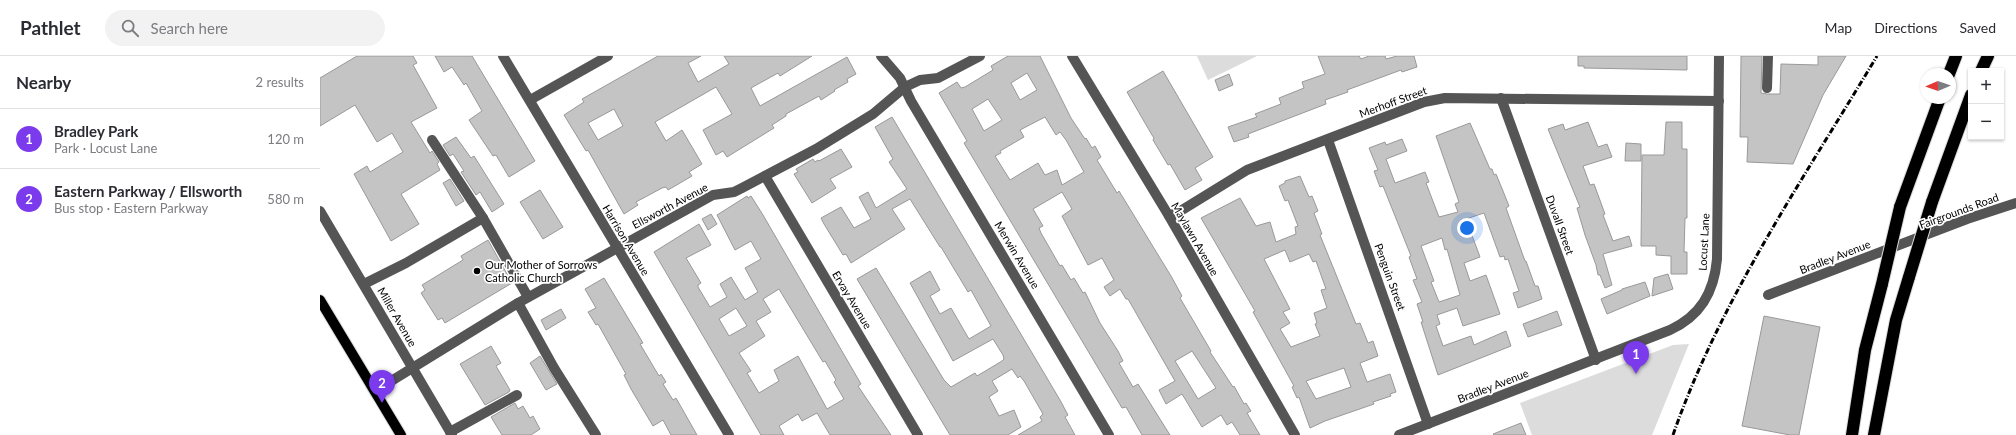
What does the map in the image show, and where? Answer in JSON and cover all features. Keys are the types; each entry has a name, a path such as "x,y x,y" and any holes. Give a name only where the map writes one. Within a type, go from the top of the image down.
{"highway":[{"path":"1951,68 1956,56"},
{"path":"1982,68 1988,56"},
{"path":"1874,435 1896,320 1932,202 1968,103"},
{"path":"1852,435 1865,350 1900,207 1938,104"}],"main road":[{"path":"320,300 401,435"}],"street":[{"name":"Harrison Avenue","path":"503,56 729,435"},
{"path":"530,100 608,56"},
{"name":"Merwin Avenue","path":"881,56 900,78 911,101 1109,435"},
{"name":"Ellsworth Avenue","path":"375,391 528,297 713,195 734,192 765,176 873,114 905,87 920,80 938,78 980,56"},
{"name":"Maylawn Avenue","path":"1072,56 1169,216 1295,435"},
{"name":"Locust Lane","path":"1596,360 1683,324 1700,308 1710,290 1717,267 1718,251 1719,56"},
{"path":"1767,88 1768,56"},
{"name":"Merhoff Street","path":"1169,216 1182,210 1247,170 1424,102 1444,98 1718,101"},
{"name":"Duvall Street","path":"1501,98 1596,360"},
{"path":"432,140 483,218 528,297"},
{"name":"Penguin Street","path":"1328,140 1428,424"},
{"name":"Ervay Avenue","path":"765,176 918,435"},
{"name":"Fairgrounds Road","path":"1910,242 2016,203"},
{"name":"Miller Avenue","path":"320,211 451,434"},
{"path":"364,284 406,263 483,218"},
{"name":"Bradley Avenue","path":"1768,295 1910,242"},
{"path":"518,303 554,368 596,435"},
{"name":"Bradley Avenue","path":"1399,435 1596,360"},
{"path":"451,434 517,395"}],"shaded area":[{"path":"1197,56 1257,56 1208,80"},
{"path":"1689,344 1652,435 1532,435 1520,403 1673,345"}],"building":[{"path":"357,56 413,56 417,63 413,65 437,108 411,122 430,153 432,151 439,162 437,164 440,170 401,194 419,224 391,241 354,174 367,166 370,172 403,152 392,133 377,142 355,105 320,126 320,78"},
{"path":"435,56 472,56 535,161 509,177 496,155 493,156 469,120 482,111 466,83 464,85 452,67 444,72"},
{"path":"658,56 701,56 688,63 698,82 729,64 724,56 812,56 780,76 778,73 751,88 760,106 847,57 856,74 847,79 848,82 821,100 819,96 786,114 786,116 772,125 774,128 727,157 723,151 716,155 703,130 732,114 716,87 655,122 666,141 682,130 702,164 689,172 692,176 668,190 666,187 662,188 636,202 638,205 624,214 588,150 586,151 564,115 584,102 582,99","holes":["614,109 623,126 598,140 588,123"]},
{"path":"1008,56 1040,56 1071,118 1092,148 1095,146 1101,157 1097,160 1117,193 1119,191 1171,276 1182,296 1180,298 1211,351 1210,352 1233,387 1234,386 1244,404 1246,403 1251,411 1247,413 1260,435 1240,435 1232,422 1227,425 1221,415 1202,427 1182,394 1166,404 1159,390 1175,381 1128,299 1126,299 1120,289 1110,296 1104,287 1114,280 1102,258 1088,265 1062,216 1072,209 1062,192 1033,209 1043,226 1039,228 1041,233 1060,266 1062,265 1071,280 1074,278 1083,293 1085,292 1100,323 1118,351 1123,361 1119,363 1133,387 1138,384 1170,435 1142,435 1126,407 1122,408 964,143 967,141 939,93 957,82 961,88 965,87 993,70 991,66","holes":["1027,73 1037,90 1020,100 1011,83","988,99 1002,120 984,131 972,109","1045,117 1056,135 1060,132 1066,140 1084,172 1062,185 1057,170 1045,175 1038,163 1010,180 995,156 1001,153 1000,151 1024,137 1020,130","1192,351 1216,388 1198,399 1175,361"]},
{"path":"1318,56 1359,56 1361,59 1369,56 1385,56 1386,59 1397,56 1414,56 1417,67 1402,72 1401,70 1347,90 1348,92 1325,100 1326,104 1248,134 1249,137 1234,142 1228,127 1257,117 1255,114 1281,104 1279,98 1304,88 1302,82 1325,74"},
{"path":"1578,56 1687,56 1687,70 1584,68 1584,66 1578,66"},
{"path":"1741,56 1762,56 1761,93 1780,94 1781,64 1818,65 1818,56 1846,56 1823,95 1793,164 1747,162 1748,137 1740,137"},
{"path":"1163,71 1213,157 1195,168 1202,180 1185,190 1170,164 1168,165 1153,140 1154,138 1127,92"},
{"path":"1229,74 1233,85 1219,91 1215,80"},
{"path":"892,117 1060,400 1068,415 1065,417 1075,435 1018,435 1042,421 1040,417 1043,414 1024,381 1020,376 1018,378 1012,369 992,381 998,391 989,397 999,416 1014,410 1021,427 1008,435 950,435 857,279 876,268 944,380 951,387 975,373 977,376 1002,361 1004,359 1003,355 993,339 953,361 910,283 930,271 940,290 930,296 940,314 951,308 969,339 991,326 971,290 968,292 910,199 892,209 905,229 851,263 846,254 843,255 824,224 821,218 841,207 854,228 871,219 859,197 868,192 876,208 907,189 889,162 893,159 875,127"},
{"path":"1588,122 1598,147 1607,144 1612,157 1583,166 1590,185 1594,184 1605,214 1603,215 1613,241 1629,236 1632,246 1603,254 1612,285 1605,288 1600,275 1598,275 1585,235 1577,208 1580,207 1548,129 1563,124 1565,130"},
{"path":"1666,122 1682,122 1682,149 1687,149 1687,218 1685,218 1684,252 1687,252 1687,274 1671,274 1671,256 1656,255 1656,246 1641,246 1642,155 1664,155"},
{"path":"1470,123 1490,169 1492,169 1494,175 1496,174 1503,191 1509,206 1506,208 1525,261 1535,286 1538,286 1542,299 1518,308 1513,293 1519,291 1508,259 1505,260 1504,256 1500,257 1484,213 1466,219 1480,257 1464,263 1470,281 1486,275 1500,314 1463,326 1457,308 1437,315 1440,324 1436,326 1443,346 1471,336 1474,345 1506,331 1511,346 1438,375 1421,322 1423,322 1417,304 1422,302 1413,280 1417,279 1409,257 1411,256 1383,186 1380,187 1374,171 1378,170 1369,148 1385,142 1386,145 1402,139 1407,151 1386,159 1395,183 1425,172 1429,182 1426,183 1439,217 1458,212 1455,204 1459,202 1436,136","holes":["1442,238 1445,250 1447,249 1460,295 1439,302 1431,282 1434,281 1421,246"]},
{"path":"456,137 471,158 474,156 504,204 492,212 480,192 476,195 461,172 464,171 453,154 450,156 443,145"},
{"path":"1626,143 1641,144 1641,161 1625,161"},
{"path":"841,149 852,167 830,179 836,188 812,203 794,174 798,172 796,169 813,159 815,162 818,160 819,161"},
{"path":"1300,176 1309,197 1312,196 1318,211 1314,213 1322,234 1320,235 1356,324 1360,323 1368,343 1373,341 1378,356 1360,363 1367,382 1390,374 1396,392 1390,394 1391,396 1373,402 1374,404 1325,421 1310,428 1299,397 1297,398 1292,387 1294,386 1253,312 1255,311 1201,218 1240,198 1256,226 1270,222 1276,242 1296,234 1295,227 1298,226 1288,200 1285,201 1279,186 1285,183 1285,181","holes":["1285,250 1290,262 1309,254 1313,262 1316,261 1326,289 1321,290 1327,308 1314,313 1317,323 1315,324 1320,336 1291,347 1280,329 1290,323 1283,312 1290,309 1264,259","1344,368 1351,387 1316,399 1306,381"]},
{"path":"450,179 464,201 456,206 443,183"},
{"path":"540,190 563,227 543,239 520,202"},
{"path":"747,196 748,198 751,196 861,384 858,386 891,435 830,435 817,413 802,421 798,414 779,426 784,435 761,435 654,252 699,224 711,245 686,258 701,283 698,287 710,307 727,297 720,284 731,277 745,300 758,292 745,268 761,259 751,241 735,250 717,215","holes":["779,289 823,362 825,361 836,380 834,382 844,399 827,409 798,356 774,370 779,381 759,393 747,373 751,371 739,353 765,336 756,321 771,312 763,299","736,308 747,326 729,336 719,319"]},
{"path":"711,214 717,224 708,230 702,219"},
{"name":"Our Mother of Sorrows Catholic Church","path":"488,240 512,283 445,323 442,318 438,320 421,293 425,290 422,285 463,260 461,256"},
{"path":"1668,274 1673,289 1652,296 1654,278"},
{"path":"604,278 643,343 640,344 659,376 661,374 666,382 663,384 673,400 676,398 697,435 671,435 663,420 653,426 631,389 624,375 626,374 598,324 596,325 588,312 596,308 585,289"},
{"path":"1645,282 1650,296 1607,314 1601,299 1622,289"},
{"path":"561,309 566,318 546,330 541,320"},
{"path":"1557,311 1562,325 1528,337 1523,324"},
{"path":"1764,316 1820,327 1799,435 1790,435 1742,426"},
{"path":"491,346 501,363 496,366 510,390 509,392 485,405 460,364"},
{"path":"540,356 557,384 546,390 530,363"},
{"path":"515,403 518,409 523,406 530,418 533,416 540,429 531,435 502,435 491,417"},
{"path":"1521,423 1526,435 1493,434"}],"railway":[{"path":"1673,435 1692,385 1714,336 1739,288 1765,241 1877,56"}],"place":[{"name":"Our Mother of Sorrows Catholic Church","path":"477,271"},
{"name":"Bradley Park","path":"1636,374"},
{"name":"Eastern Parkway / Ellsworth","path":"382,403"}]}
